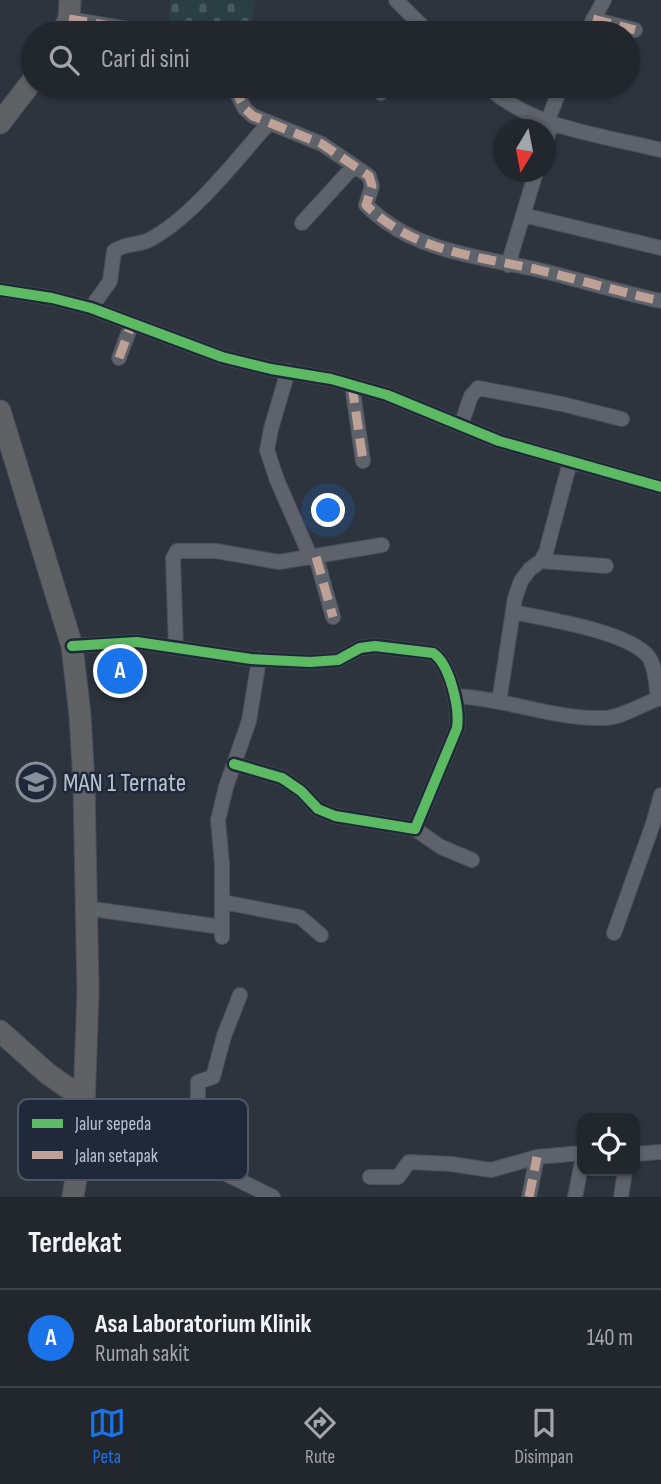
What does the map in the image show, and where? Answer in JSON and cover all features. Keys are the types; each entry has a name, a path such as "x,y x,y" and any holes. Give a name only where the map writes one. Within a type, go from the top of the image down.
{"highway":[{"path":"0,124 21,96"},
{"path":"0,411 72,646 84,784 88,992 84,1099"},
{"path":"0,1031 48,1073 84,1099"}],"street":[{"path":"396,0 416,21"},
{"path":"601,21 593,19 604,0"},
{"path":"67,17 88,21"},
{"path":"240,98 253,116 322,144 369,176 372,181 366,205 397,230 439,249 533,269 661,302"},
{"path":"502,98 539,119"},
{"path":"551,119 557,98"},
{"path":"91,308 110,281 114,251 128,243 147,242 184,215 268,124"},
{"path":"556,126 661,150"},
{"path":"302,223 355,166"},
{"path":"508,265 533,182"},
{"path":"523,215 661,248"},
{"path":"0,290 52,298 91,308 222,358 331,379 387,395 483,436 661,487"},
{"path":"119,358 132,323"},
{"path":"288,372 267,450 277,480 314,558 333,617"},
{"path":"352,386 363,461"},
{"path":"461,425 471,396 478,388 622,419"},
{"path":"499,702 513,612 521,581 546,552 570,462"},
{"path":"176,648 173,558 177,551 216,551 279,562 382,545"},
{"path":"541,561 606,566"},
{"path":"455,696 608,718 660,698 652,664 640,649 586,626 513,612"},
{"path":"72,646 137,642 259,659 329,662 360,648 374,646 424,650 440,657 455,696 458,718 454,738 415,829"},
{"path":"85,908 222,932 218,820 249,721 259,659"},
{"path":"234,764 282,778 301,791 318,809 335,816 415,829 448,850 472,860"},
{"path":"614,933 661,795"},
{"path":"223,902 300,917 320,935"},
{"path":"198,1099 198,1082 213,1077 224,1036 240,995"},
{"path":"640,1154 661,1152"},
{"path":"370,1177 398,1177 409,1162 491,1170 537,1157 577,1153"},
{"path":"529,1197 537,1157"},
{"path":"575,1197 579,1176"},
{"path":"621,1197 624,1176"},
{"path":"237,1180 273,1197"}],"green space":[{"path":"170,0 255,0 252,21 169,21"}],"marked path":[{"path":"69,19 81,21"},
{"path":"593,19 601,21"},
{"path":"239,98 245,109 253,116 322,144 369,176 372,186 366,205 403,233 467,255 661,301"},
{"path":"119,358 132,323"},
{"path":"352,385 363,461"},
{"path":"316,557 333,617"},
{"path":"529,1197 537,1157"}],"cycle path":[{"path":"0,290 52,298 91,308 222,357 331,379 387,395 499,441 661,487"},
{"path":"72,646 137,642 251,659 310,662 338,660 360,648 375,646 433,653 449,677 455,699 457,728 415,829 335,816 318,809 301,791 282,778 234,764"}],"place":[{"name":"Asa Laboratorium Klinik","path":"120,671"},
{"name":"MAN 1 Ternate","path":"36,782"}]}
